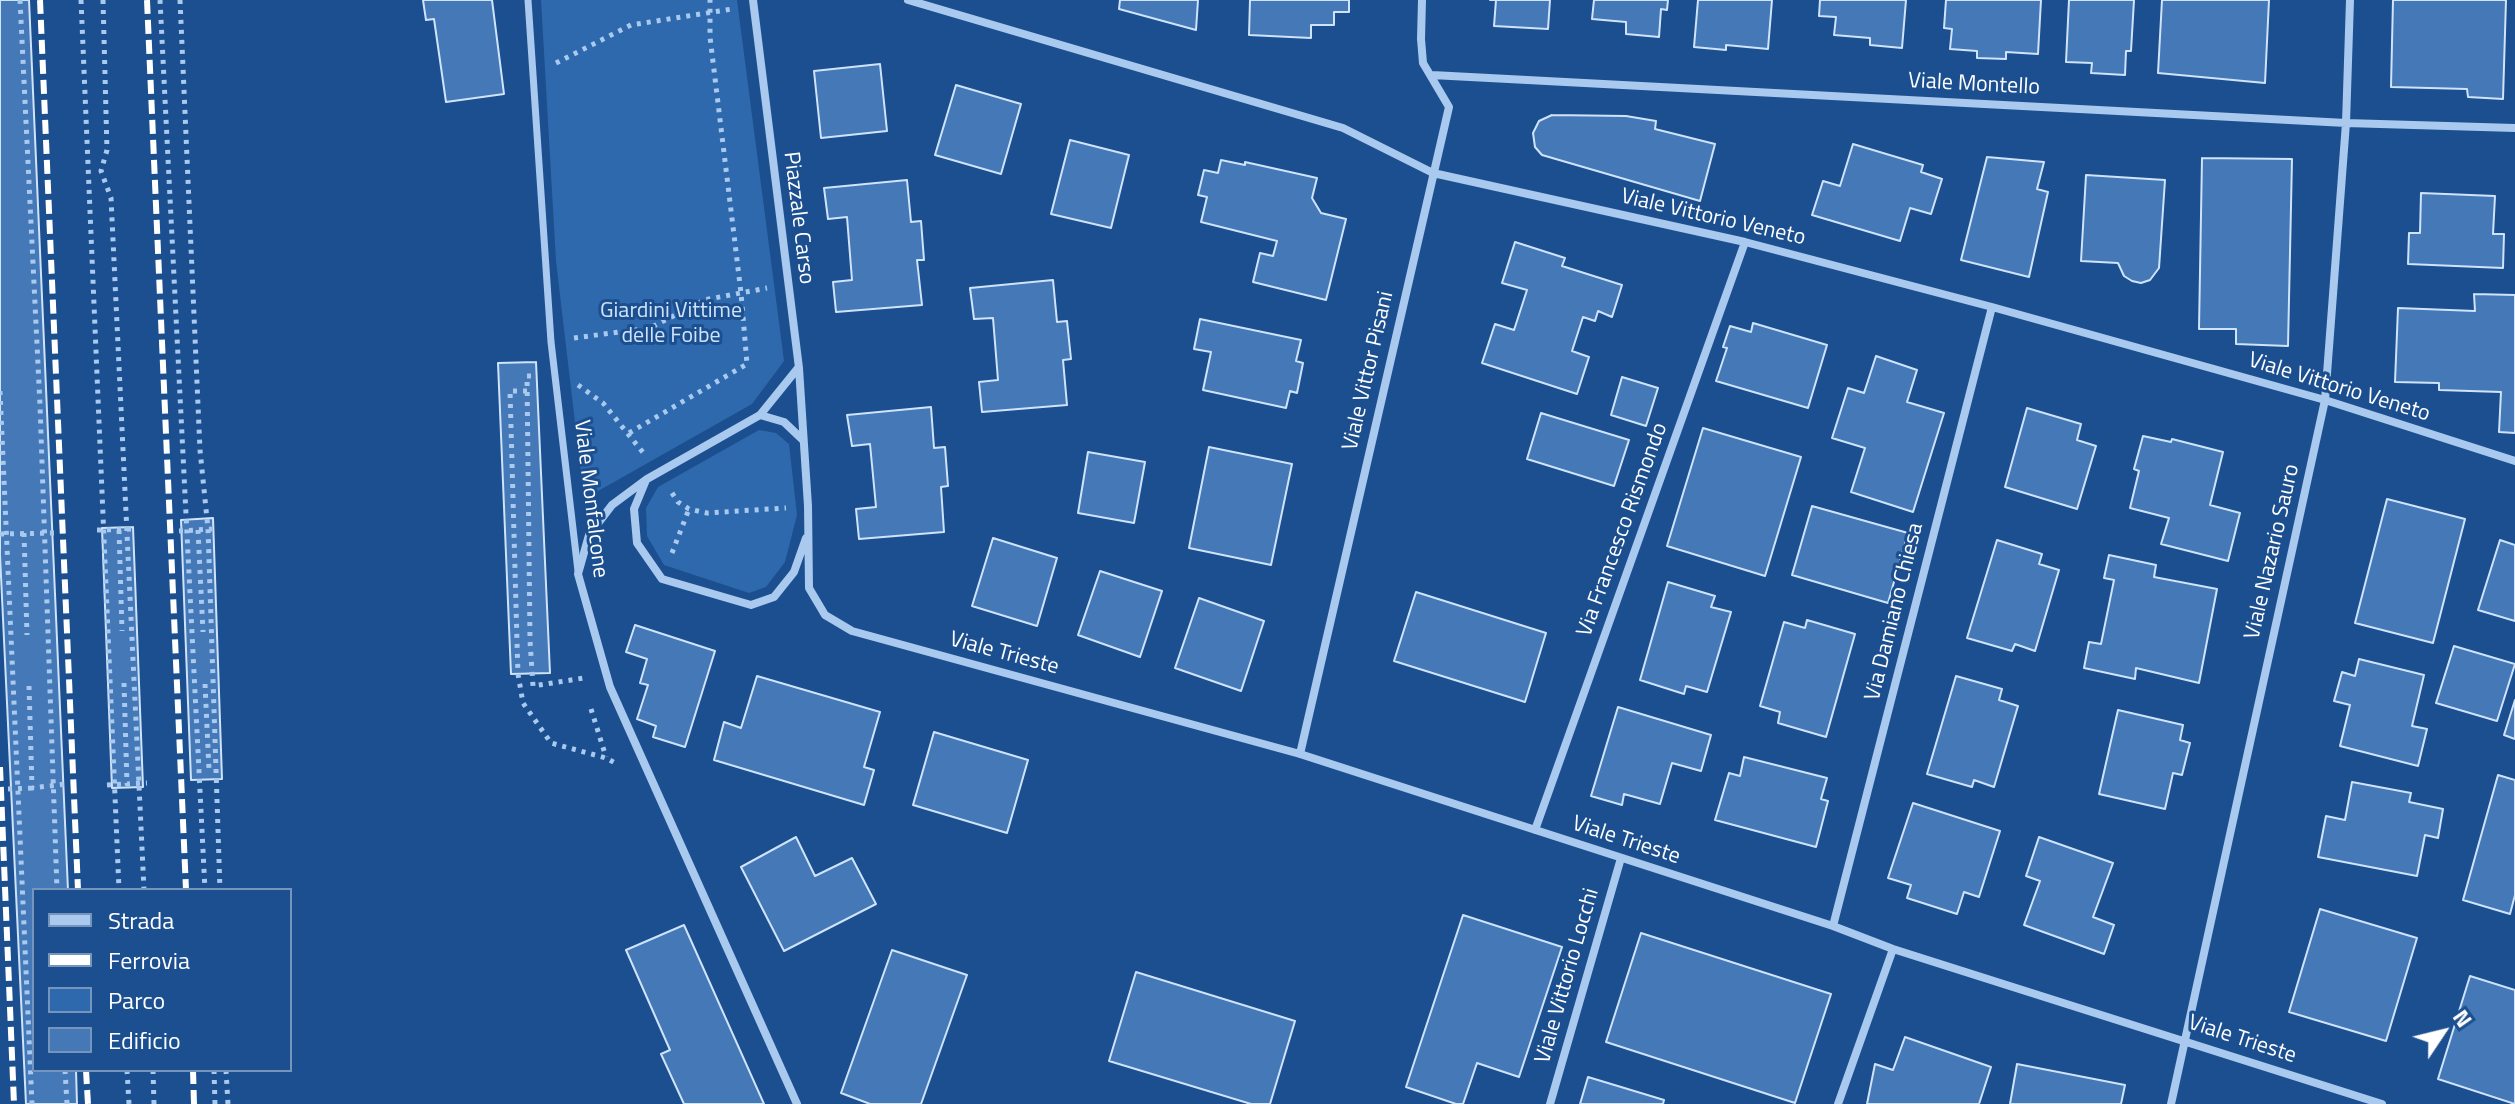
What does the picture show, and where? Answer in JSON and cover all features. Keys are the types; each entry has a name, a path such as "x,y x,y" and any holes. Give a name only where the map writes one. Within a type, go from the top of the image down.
{"street":[{"name":"Viale Monfalcone","path":"528,0 551,342 578,574 606,675 797,1104"},
{"name":"Viale Vittorio Veneto","path":"908,0 1343,128 1433,173 1745,242 1992,307 2325,400 2515,461"},
{"name":"Viale Vittor Pisani","path":"1300,754 1449,107 1423,63 1422,0"},
{"name":"Viale Nazario Sauro","path":"2171,1104 2325,400 2346,123 2350,0"},
{"name":"Piazzale Carso","path":"753,4 799,368 809,528 809,588 825,615 852,631"},
{"name":"Viale Montello","path":"1432,75 2346,123 2515,128"},
{"name":"Via Francesco Rismondo","path":"1535,830 1745,242"},
{"name":"Via Damiano Chiesa","path":"1833,926 1992,307"},
{"path":"578,574 589,535 612,505 647,479 760,415 799,368"},
{"path":"760,415 784,422 803,441"},
{"path":"647,479 634,509 637,543 662,579"},
{"name":"Piazzale Carso","path":"662,579 751,605 774,597 794,572 809,528"},
{"name":"Viale Trieste","path":"852,631 1300,754 1833,926 1893,949 2382,1104"},
{"name":"Viale Vittorio Locchi","path":"1550,1104 1621,858"},
{"path":"1838,1104 1893,949"}],"path":[{"path":"20,0 46,533 57,888"},
{"path":"81,0 110,785 119,888"},
{"path":"103,0 107,150 101,171 111,198 144,888"},
{"path":"160,0 205,888"},
{"path":"180,0 200,450 210,529 220,888"},
{"path":"629,433 747,364 710,37 710,0"},
{"path":"534,74 631,25 753,4"},
{"path":"551,342 650,328 704,300 788,284"},
{"path":"0,391 3,534 32,1104"},
{"path":"606,675 533,686 527,391 510,391 518,674 523,703 551,743 606,758 653,784"},
{"path":"662,579 689,509"},
{"path":"100,530 135,529"},
{"path":"179,531 210,529"},
{"path":"119,530 122,631"},
{"path":"198,530 203,632"},
{"path":"24,533 27,635"},
{"path":"3,534 56,533"},
{"path":"581,679 585,692"},
{"path":"124,683 127,784"},
{"path":"205,684 216,770"},
{"path":"29,686 32,788"},
{"path":"589,705 606,758"},
{"path":"190,773 216,770"},
{"path":"110,785 147,783"},
{"path":"8,789 66,784"},
{"path":"65,1072 67,1104"},
{"path":"127,1072 129,1104"},
{"path":"153,1072 154,1104"},
{"path":"214,1072 215,1104"},
{"path":"226,1072 228,1104"}],"green space":[{"name":"Giardini Vittime delle Foibe","path":"541,0 737,0 784,361 752,404 584,499 556,261"},
{"path":"759,430 776,433 789,444 797,515 785,562 766,587 749,593 664,565 647,536 646,508 658,487"}],"building":[{"path":"0,0 29,0 68,888 32,888 32,1072 76,1072 77,1104 26,1104 0,555"},
{"path":"423,0 492,0 504,94 446,102 434,19 426,20"},
{"path":"1120,0 1198,0 1196,30 1119,9"},
{"path":"1250,0 1349,0 1349,12 1334,12 1334,25 1311,25 1311,38 1249,35"},
{"path":"1496,0 1550,0 1548,29 1494,26"},
{"path":"1594,0 1668,0 1667,10 1661,9 1659,37 1626,34 1626,22 1592,19"},
{"path":"1698,0 1772,0 1768,49 1726,45 1726,50 1694,47"},
{"path":"1820,0 1906,0 1902,48 1870,45 1870,38 1834,35 1836,17 1819,16"},
{"path":"1946,0 2041,0 2038,54 2006,52 2006,59 1977,58 1977,51 1950,49 1952,29 1944,28"},
{"path":"2069,0 2134,0 2131,51 2126,51 2125,75 2091,73 2092,63 2066,62"},
{"path":"2162,0 2269,0 2265,83 2158,73"},
{"path":"2393,0 2506,0 2503,99 2468,97 2467,89 2391,87"},
{"path":"880,64 887,131 821,138 814,71"},
{"path":"956,85 1021,104 1001,174 935,155"},
{"path":"1552,115 1626,116 1656,121 1655,129 1715,144 1700,201 1542,155 1535,147 1533,133 1539,121"},
{"path":"1070,140 1129,155 1111,228 1051,214"},
{"path":"1853,144 1923,165 1921,172 1942,179 1931,214 1910,208 1900,241 1812,215 1823,181 1840,186"},
{"path":"1987,157 2044,162 2037,189 2048,192 2029,277 1961,260"},
{"path":"2202,158 2292,159 2288,346 2236,344 2236,329 2199,329"},
{"path":"1221,160 1245,165 1245,162 1317,178 1312,198 1321,213 1346,219 1326,300 1253,282 1260,253 1273,256 1277,241 1201,222 1207,197 1198,195 1204,170 1218,173"},
{"path":"2086,175 2165,180 2159,268 2150,280 2141,283 2132,281 2124,276 2118,263 2081,261"},
{"path":"907,180 911,222 921,221 924,260 917,260 922,305 836,312 833,282 852,280 847,217 828,219 824,188"},
{"path":"2421,193 2495,196 2493,234 2504,234 2503,268 2408,264 2409,233 2420,233"},
{"path":"1515,242 1565,258 1562,266 1622,285 1612,317 1598,311 1595,321 1583,317 1572,351 1589,357 1577,394 1482,363 1495,324 1514,330 1527,290 1502,283"},
{"path":"1053,280 1057,322 1067,321 1071,359 1063,360 1067,405 982,412 979,382 998,380 993,318 974,319 970,288"},
{"path":"2474,294 2515,295 2515,433 2499,432 2501,392 2439,390 2439,383 2395,382 2398,308 2475,311"},
{"path":"1200,319 1301,340 1296,361 1303,363 1297,393 1290,391 1286,408 1203,390 1211,352 1194,349"},
{"path":"1753,323 1827,345 1808,408 1716,381 1727,348 1723,347 1730,326 1751,332"},
{"path":"1876,356 1917,370 1907,402 1944,413 1913,512 1851,492 1865,448 1832,438 1848,388 1864,393"},
{"path":"536,362 550,673 511,674 498,363"},
{"path":"1622,377 1658,388 1646,426 1611,415"},
{"path":"931,407 934,448 945,447 948,486 941,487 944,532 859,539 856,509 876,507 870,444 852,446 847,415"},
{"path":"2027,408 2081,424 2077,440 2096,446 2077,509 2005,487"},
{"path":"1541,413 1629,440 1614,486 1527,459"},
{"path":"1703,428 1801,457 1765,576 1667,546"},
{"path":"2143,436 2171,442 2172,439 2223,452 2210,505 2240,513 2228,561 2161,544 2169,518 2130,508 2139,471 2134,469"},
{"path":"1209,447 1292,464 1271,565 1189,548"},
{"path":"1088,452 1145,462 1134,523 1078,513"},
{"path":"2387,499 2465,519 2433,643 2355,623"},
{"path":"1812,506 1908,533 1888,603 1792,575"},
{"path":"213,518 222,779 191,780 181,520"},
{"path":"133,527 143,787 112,788 102,528"},
{"path":"993,538 1057,558 1037,626 972,606"},
{"path":"1997,540 2042,554 2039,564 2059,570 2035,651 2015,644 2012,651 1967,638"},
{"path":"2500,540 2515,545 2515,621 2478,610"},
{"path":"2109,555 2156,565 2154,577 2217,589 2199,683 2136,668 2135,679 2084,668 2089,642 2101,644 2114,580 2104,578"},
{"path":"1100,571 1162,591 1140,657 1078,635"},
{"path":"1668,582 1715,596 1711,607 1731,612 1707,692 1686,686 1684,694 1640,680"},
{"path":"1416,592 1546,633 1525,702 1394,661"},
{"path":"1199,598 1264,621 1241,691 1175,668"},
{"path":"1807,620 1855,634 1826,737 1778,723 1780,712 1760,706 1784,622 1805,628"},
{"path":"635,625 715,651 685,747 653,737 656,726 637,719 648,685 640,683 647,659 626,652"},
{"path":"2454,646 2515,664 2497,721 2436,703"},
{"path":"2359,659 2424,675 2412,726 2427,729 2418,766 2340,746 2350,705 2334,701 2342,672 2355,676"},
{"path":"757,676 880,712 864,767 874,770 864,805 714,760 724,722 741,728"},
{"path":"1956,676 2002,689 1999,700 2018,706 1994,787 1974,780 1972,787 1927,774"},
{"path":"2515,700 2515,739 2504,735"},
{"path":"1618,707 1711,735 1701,771 1672,763 1660,804 1624,794 1622,805 1591,796"},
{"path":"2118,710 2183,725 2180,740 2190,743 2182,775 2173,773 2165,809 2099,794"},
{"path":"934,732 1028,760 1007,833 913,805"},
{"path":"1744,757 1827,778 1821,799 1828,801 1816,847 1715,820 1729,773 1740,776"},
{"path":"2498,775 2515,780 2515,895 2510,914 2463,900"},
{"path":"2352,782 2411,793 2409,802 2443,809 2438,838 2425,835 2417,876 2318,857 2326,816 2345,820"},
{"path":"1913,803 2000,831 1979,897 1964,892 1957,914 1907,898 1911,885 1888,878"},
{"path":"796,837 815,876 852,858 876,904 784,951 741,867"},
{"path":"2039,837 2113,863 2093,917 2114,925 2104,954 2024,925 2040,881 2026,876"},
{"path":"2320,909 2417,938 2386,1041 2289,1012"},
{"path":"1463,915 1562,947 1519,1077 1477,1063 1463,1104 1456,1104 1406,1087"},
{"path":"684,925 764,1104 684,1104 661,1054 670,1050 626,950"},
{"path":"1641,933 1831,994 1795,1103 1606,1042"},
{"path":"892,950 967,975 921,1104 870,1104 841,1093"},
{"path":"1136,972 1295,1021 1270,1104 1251,1104 1109,1061"},
{"path":"2470,976 2515,990 2515,1104 2438,1079"},
{"path":"1905,1037 1991,1067 1979,1104 1867,1104 1875,1064 1893,1070"},
{"path":"2017,1064 2125,1085 2121,1104 2010,1104"},
{"path":"1588,1077 1664,1100 1663,1104 1580,1104"}],"railway":[{"path":"40,0 78,888"},
{"path":"147,0 186,888"},
{"path":"0,767 14,1104"},
{"path":"86,1072 88,1104"},
{"path":"193,1072 194,1104"}]}
